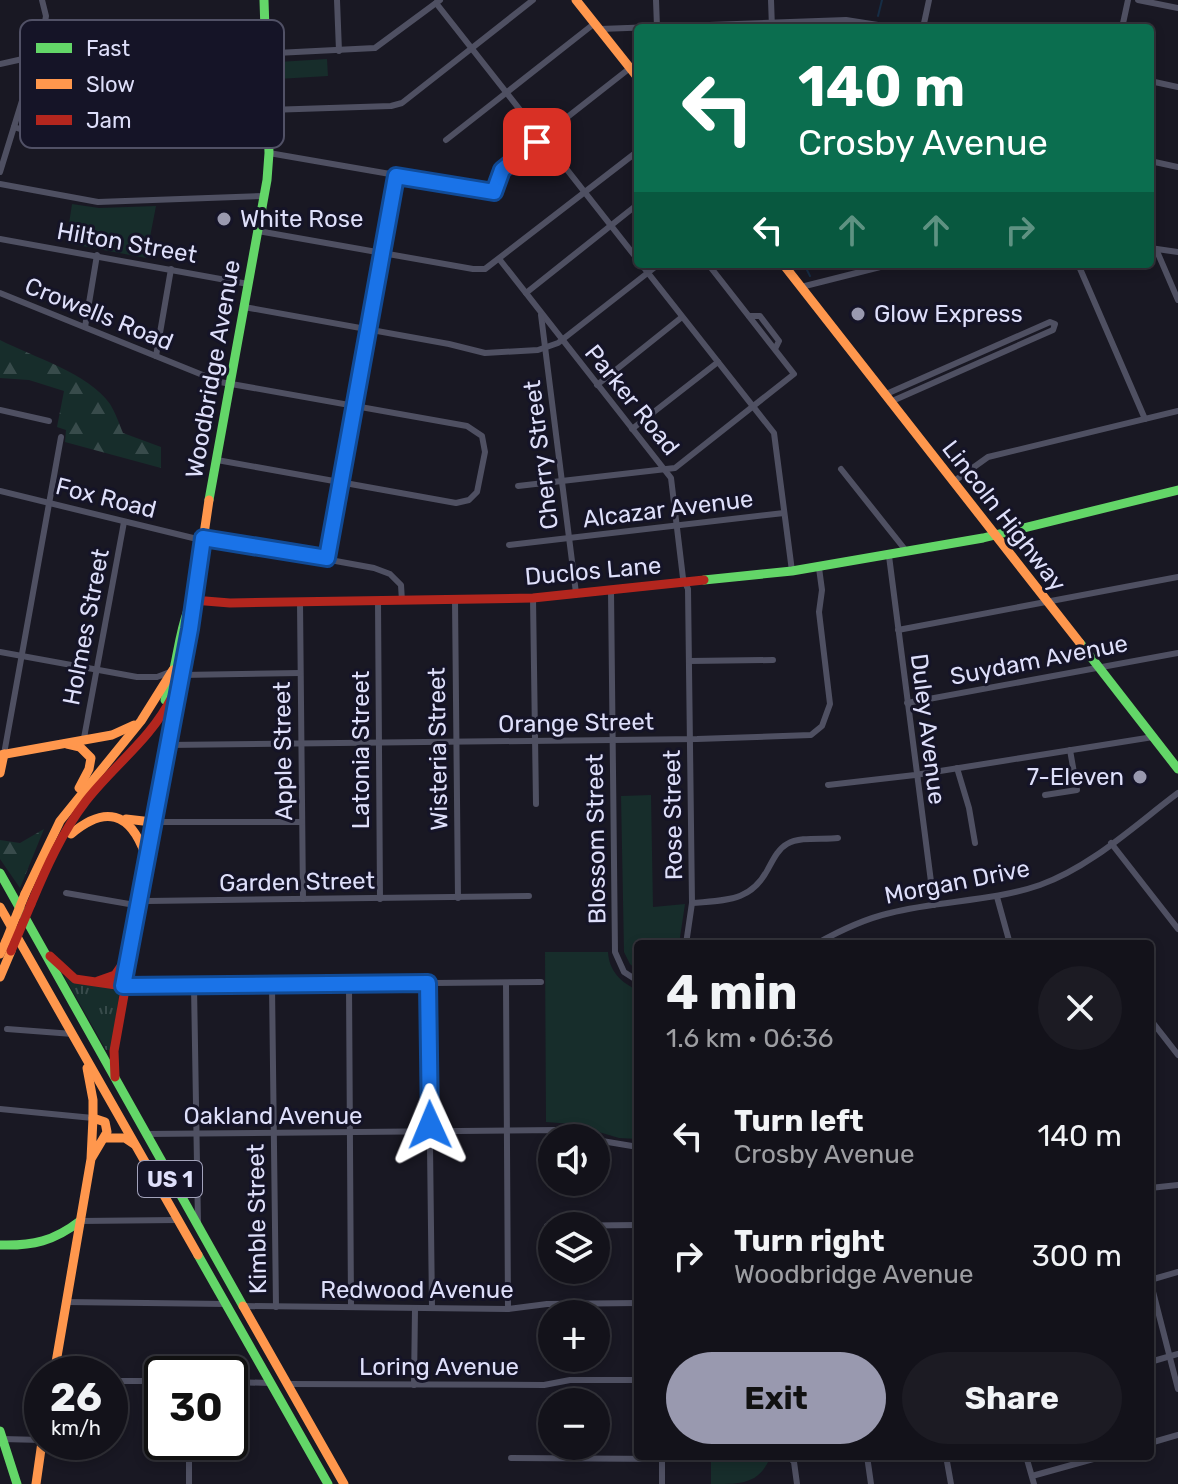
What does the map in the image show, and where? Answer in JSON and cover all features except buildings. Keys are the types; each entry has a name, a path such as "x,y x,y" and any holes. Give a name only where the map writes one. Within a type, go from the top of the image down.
{"main road":[{"name":"Woodbridge Avenue","path":"264,0 265,20"},
{"path":"576,0 634,73"},
{"name":"Woodbridge Avenue","path":"117,1085 114,1051 123,986 166,745 182,624 193,600 264,196 269,148"},
{"name":"Lincoln Highway","path":"786,268 1178,769"},
{"name":"Duclos Lane","path":"193,600 300,603 533,598 685,583 819,568 889,556 1178,490"},
{"path":"60,821 177,672"},
{"path":"0,977 57,848 84,804 159,723 163,703 177,672"},
{"path":"0,773 2,754 120,733 141,721"},
{"name":"Woodbridge Avenue","path":"159,723 166,745"},
{"path":"0,954 25,894 91,762 90,756 80,747 60,744"},
{"path":"57,848 77,827 103,817 152,822"},
{"path":"126,819 138,832 146,855"},
{"name":"US 1","path":"1,873 117,1085 344,1484"},
{"name":"US 1","path":"0,907 328,1484"},
{"path":"0,915 17,935"},
{"path":"40,947 75,979 123,986"},
{"path":"94,982 115,975 128,956"},
{"path":"57,1356 91,1159 91,1085 83,1052"},
{"path":"91,1159 105,1138 107,1126 105,1122 93,1118"},
{"path":"105,1138 125,1138 136,1145"},
{"path":"0,1245 37,1246 48,1243 61,1237 80,1221"},
{"path":"1,1436 17,1484"},
{"path":"36,1484 39,1460"}],"street":[{"path":"42,0 44,20"},
{"path":"337,0 339,51"},
{"path":"284,114 396,105 533,0"},
{"path":"656,0 657,24"},
{"path":"771,0 772,24"},
{"path":"924,24 929,0"},
{"path":"1123,24 1128,0"},
{"path":"1138,0 1178,8"},
{"path":"284,53 381,46 437,1 634,254"},
{"path":"797,24 846,20 872,24"},
{"path":"446,140 597,26 634,27"},
{"path":"0,64 20,60"},
{"path":"269,153 494,192 502,170 630,68"},
{"path":"1154,82 1178,87"},
{"path":"0,172 20,108"},
{"path":"14,127 20,129"},
{"path":"258,231 480,270 491,267 634,154"},
{"path":"1154,162 1178,167"},
{"path":"327,558 396,176"},
{"path":"0,184 98,202 264,196"},
{"path":"526,293 634,207"},
{"name":"Hilton Street","path":"0,239 248,284"},
{"path":"1154,249 1178,252"},
{"path":"1154,251 1178,300"},
{"path":"85,327 97,255"},
{"name":"Parker Road","path":"500,260 671,478 685,583"},
{"path":"645,268 775,437 792,571"},
{"path":"244,307 490,354 547,348 562,340 654,268"},
{"path":"518,486 675,468 794,374 711,268"},
{"path":"801,287 876,268"},
{"path":"1080,268 1145,419"},
{"path":"156,356 171,269"},
{"name":"Crowells Road","path":"0,293 230,384 473,428 484,440 477,492 464,502 341,483"},
{"name":"Cherry Street","path":"540,311 576,594"},
{"path":"597,385 682,317"},
{"path":"1050,322 1055,324 1053,330 975,365 887,398 1050,322"},
{"path":"971,357 975,365"},
{"path":"632,429 718,362"},
{"path":"0,410 49,421"},
{"path":"953,482 988,457 1178,411"},
{"path":"2,754 61,437"},
{"path":"217,460 341,483"},
{"path":"841,469 907,552"},
{"name":"Fox Road","path":"0,491 124,522 374,568 390,574 401,585 402,601"},
{"name":"Alcazar Avenue","path":"509,545 784,513"},
{"name":"Holmes Street","path":"84,738 124,522"},
{"name":"Duley Avenue","path":"889,556 934,905"},
{"name":"Orange Street","path":"166,745 811,735 822,726 830,704 819,612 822,590 819,568"},
{"path":"898,630 1178,577"},
{"name":"Rose Street","path":"685,583 688,589 692,903 687,940"},
{"name":"Blossom Street","path":"611,591 615,952 624,972 634,978"},
{"path":"533,598 536,804"},
{"name":"Wisteria Street","path":"455,600 458,898"},
{"name":"Latonia Street","path":"378,601 380,899"},
{"name":"Apple Street","path":"300,603 303,899"},
{"path":"0,652 149,678 177,672 300,673"},
{"name":"Suydam Avenue","path":"907,703 1178,653"},
{"path":"689,661 773,660"},
{"path":"828,785 915,775 1153,737"},
{"path":"1045,795 1077,790 1070,750"},
{"path":"957,768 975,843"},
{"name":"Morgan Drive","path":"824,940 855,924 889,913 997,897 1063,875 1178,793"},
{"path":"152,822 302,822"},
{"path":"692,903 727,900 750,892 760,884 774,857 786,845 800,840 838,838"},
{"path":"1111,843 1178,929"},
{"name":"Garden Street","path":"66,893 129,904 529,896"},
{"path":"997,897 1009,940"},
{"path":"123,986 541,982"},
{"path":"428,983 432,1308"},
{"path":"506,983 508,1309"},
{"path":"349,985 351,1307"},
{"path":"194,986 199,1230"},
{"name":"Kimble Street","path":"272,986 276,1307"},
{"path":"1154,1024 1178,1055"},
{"path":"7,1029 73,1034"},
{"path":"0,1109 93,1118"},
{"name":"Oakland Avenue","path":"146,1134 538,1130"},
{"name":"Oakland Avenue","path":"610,1142 634,1146"},
{"path":"1154,1188 1178,1185"},
{"path":"80,1221 180,1220"},
{"path":"610,1225 634,1225"},
{"path":"1154,1279 1178,1272"},
{"path":"1154,1296 1178,1389"},
{"path":"66,1302 228,1304"},
{"name":"Redwood Avenue","path":"243,1306 508,1309 547,1304 634,1303"},
{"path":"414,1385 415,1308"},
{"path":"1154,1361 1178,1354"},
{"name":"Loring Avenue","path":"286,1384 544,1385 570,1380 634,1380"},
{"path":"248,1382 271,1383"},
{"path":"1154,1442 1178,1435"},
{"path":"1,1436 24,1439"},
{"path":"511,1458 634,1457"},
{"path":"189,1460 189,1484"},
{"path":"662,1460 662,1484"},
{"path":"792,1460 797,1484"},
{"path":"868,1460 871,1484"},
{"path":"947,1460 951,1484"},
{"path":"1027,1460 1033,1480 1092,1460"}],"green space":[{"path":"327,59 328,76 284,79 284,62"},
{"path":"72,204 99,208 156,206 146,258 66,243"},
{"path":"0,340 88,383 110,404 123,433 161,447 161,468 65,442 66,430 57,427 64,391 29,380 0,378"},
{"path":"651,795 653,907 685,904 680,940 634,940 634,968 624,952 621,796"},
{"path":"44,829 20,888 0,859 0,840 20,843"},
{"path":"545,952 608,952 617,976 634,988 634,1139 610,1135 610,1124 546,1122"},
{"path":"64,976 120,989 111,1050 106,1050"},
{"path":"711,1460 769,1460 761,1472 748,1480 711,1484"}],"waterway":[{"path":"878,16 882,0"},
{"path":"806,268 810,276"}],"traffic: fast":[{"path":"264,0 265,20"},
{"path":"209,500 267,180 269,148"},
{"path":"704,580 792,571 983,538 1178,490"},
{"path":"165,700 188,610"},
{"path":"1080,643 1178,769"},
{"path":"0,873 243,1306"},
{"path":"0,1245 43,1241 80,1221"},
{"path":"198,1255 328,1484"},
{"path":"0,1431 17,1484"}],"traffic: slow":[{"path":"576,0 634,73"},
{"path":"786,268 1080,643"},
{"path":"123,986 190,629 209,500"},
{"path":"25,894 60,821 141,721 173,670"},
{"path":"0,755 112,735 134,725"},
{"path":"67,744 80,747 91,758 79,788"},
{"path":"0,773 4,754"},
{"path":"71,834 95,819 115,817 132,829 145,854"},
{"path":"126,819 152,822"},
{"path":"6,941 25,894"},
{"path":"0,907 198,1255"},
{"path":"0,954 6,941"},
{"path":"0,977 11,951"},
{"path":"87,1068 93,1118"},
{"path":"93,1118 105,1122 107,1132 91,1159 93,1118"},
{"path":"105,1138 125,1138 134,1144"},
{"path":"57,1356 91,1159"},
{"path":"243,1306 344,1484"},
{"path":"36,1484 39,1460"}],"traffic: jam":[{"path":"193,600 230,603 533,598 704,580"},
{"path":"31,904 55,851 77,813 154,726 172,697"},
{"path":"11,951 31,904"},
{"path":"50,956 75,979 123,986 114,1051 115,1077"},
{"path":"98,981 115,975 128,956"}],"place":[{"name":"White Rose","path":"224,219"},
{"name":"Glow Express","path":"858,314"},
{"name":"7-Eleven","path":"1140,777"}],"route":[{"path":"430,1125 428,983 123,986 190,629 203,538 327,558 396,176 494,192 498,175 505,166 537,142"}]}
